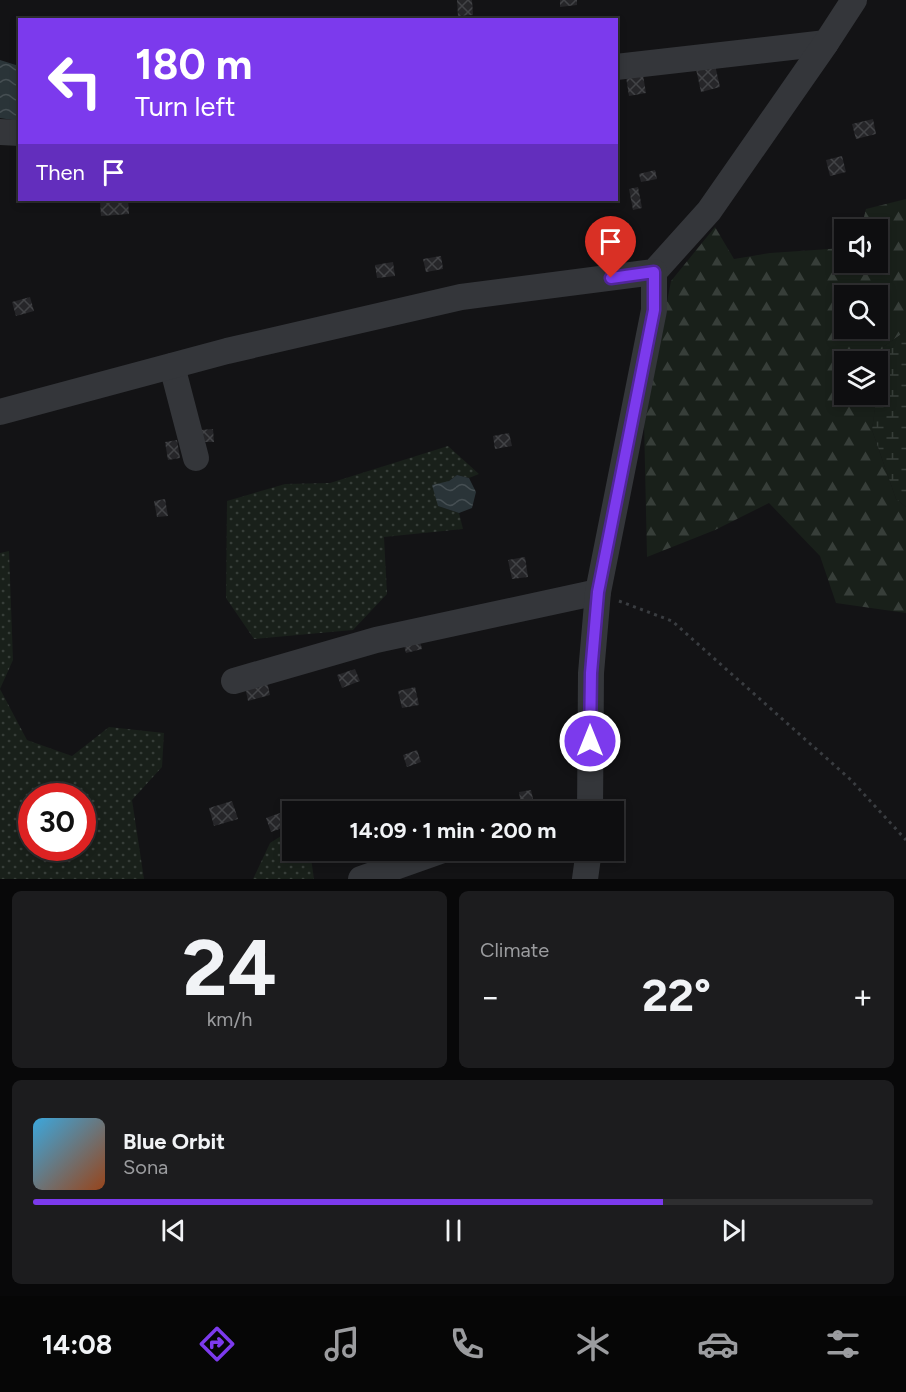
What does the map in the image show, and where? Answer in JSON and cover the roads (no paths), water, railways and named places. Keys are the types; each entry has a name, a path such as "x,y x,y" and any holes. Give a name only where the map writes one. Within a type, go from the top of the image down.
{"street":[{"path":"0,412 227,351 461,297 654,272 709,211 826,44 854,0"},
{"path":"618,67 826,44"},
{"path":"0,132 18,133"},
{"path":"587,801 591,673 598,592 654,310 654,272"},
{"path":"172,366 196,458"},
{"path":"234,681 376,640 598,592"},
{"path":"361,879 412,861"},
{"path":"585,879 587,861"}],"water":[{"path":"0,60 18,66 18,121 0,118"},
{"path":"457,475 469,478 476,492 472,508 459,513 438,506 432,485 449,481"}]}
